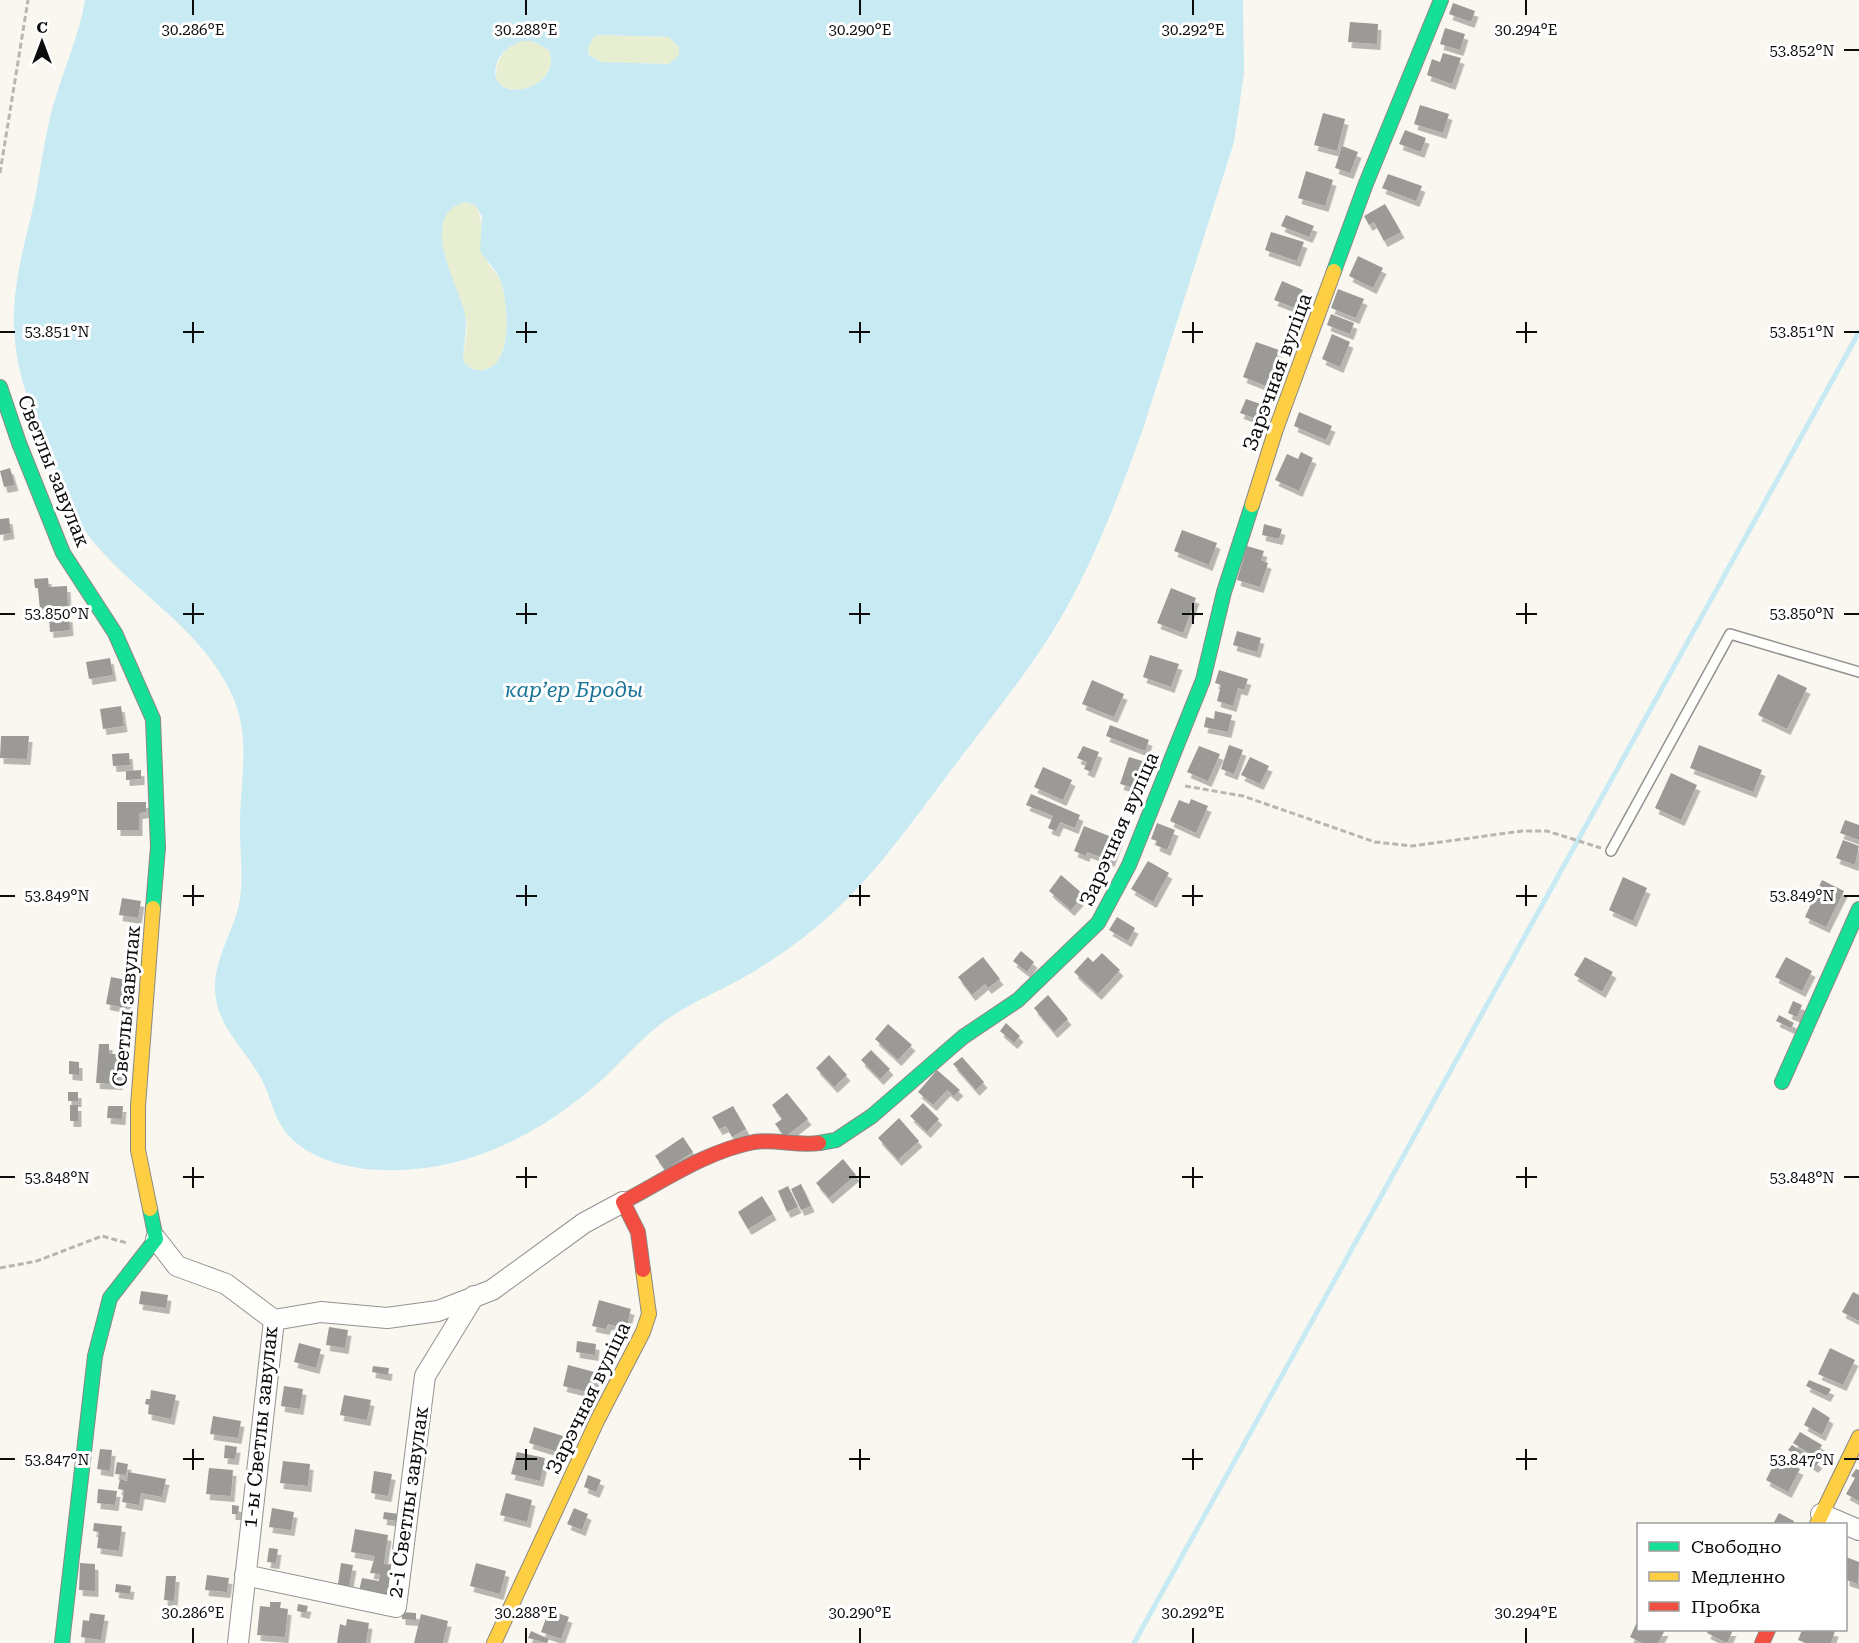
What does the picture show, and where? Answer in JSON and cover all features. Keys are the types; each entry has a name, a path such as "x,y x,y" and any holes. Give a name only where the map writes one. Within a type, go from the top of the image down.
{"street":[{"name":"Зарэчная вуліца","path":"494,1643 598,1419 643,1332 649,1314 638,1232 623,1202 712,1155 756,1142 807,1145 836,1140 872,1116 963,1037 1018,1000 1098,923 1129,865 1203,680 1224,592 1276,429 1365,186 1441,0"},
{"name":"Светлы завулак","path":"0,387 19,443 63,553 115,633 153,719 158,847 140,1073 138,1150 151,1244"},
{"path":"1782,1082 1859,909"},
{"path":"274,1320 321,1312 387,1318 438,1311 492,1290 584,1223 623,1202"},
{"name":"1-ы Светлы завулак","path":"151,1244 177,1266 225,1284 274,1320 238,1643"},
{"path":"62,1643 95,1356 110,1298 151,1244"},
{"name":"2-і Светлы завулак","path":"245,1575 396,1607 425,1376 474,1296"},
{"path":"1819,1520 1859,1437"}],"lane":[{"path":"1611,852 1730,634 1859,672"}],"path":[{"path":"0,173 28,0"},
{"path":"1163,782 1243,796 1375,842 1412,846 1522,831 1547,831 1588,845"},
{"path":"0,1268 37,1261 102,1236 151,1244"}],"green space":[{"path":"594,36 669,37 679,47 679,55 670,64 601,62 589,55 588,48"},
{"path":"521,41 532,41 549,50 551,61 543,78 535,85 515,90 497,81 496,74 501,56"},
{"path":"465,202 475,205 478,212 486,259 500,279 506,304 506,332 500,358 493,366 483,370 467,366 463,361 467,328 442,240 443,224 450,210"}],"water":[{"name":"карʼер Броды","path":"85,0 1243,0 1244,73 1234,142 1143,429 1125,478 1084,575 1046,642 1018,683 898,840 867,878 833,913 769,962 692,1004 657,1027 604,1078 555,1116 529,1133 473,1157 444,1165 382,1170 346,1166 311,1153 291,1138 281,1126 264,1084 220,1015 216,1002 216,976 239,904 241,886 240,814 243,747 239,714 220,672 203,650 184,629 123,573 80,523 65,494 35,420 16,349 14,312 19,271 50,118","holes":["594,36 669,37 679,47 679,55 669,64 601,62 589,55 588,48","521,41 532,41 549,50 551,64 546,75 525,88 513,90 503,86 496,79 496,66 502,54","465,202 475,205 482,216 480,251 497,274 504,292 507,318 504,346 500,358 493,366 483,370 467,366 463,361 465,314 449,270 442,236 443,221 451,210"]}],"building":[{"path":"1453,3 1475,11 1471,22 1449,14"},
{"path":"1350,22 1378,24 1377,44 1348,42"},
{"path":"1445,28 1465,34 1460,50 1440,44"},
{"path":"1443,53 1461,58 1452,84 1427,75 1432,59 1440,62"},
{"path":"1420,105 1449,114 1443,133 1414,124"},
{"path":"1323,113 1345,119 1337,151 1314,145"},
{"path":"1405,130 1426,138 1421,152 1399,144"},
{"path":"1342,146 1358,152 1350,173 1335,168"},
{"path":"1306,171 1333,180 1325,206 1298,198"},
{"path":"1388,174 1422,186 1416,201 1382,188"},
{"path":"1385,204 1401,232 1384,241 1374,222 1369,225 1364,216"},
{"path":"1286,215 1314,226 1309,237 1281,226"},
{"path":"1271,232 1304,242 1297,261 1265,250"},
{"path":"1358,256 1383,268 1373,288 1349,276"},
{"path":"1282,281 1303,290 1295,308 1274,300"},
{"path":"1338,289 1364,299 1356,318 1331,308"},
{"path":"1331,314 1354,323 1350,334 1327,325"},
{"path":"1332,334 1350,342 1340,367 1322,359"},
{"path":"1256,342 1279,350 1266,386 1243,377"},
{"path":"1246,399 1269,407 1263,421 1240,413"},
{"path":"1299,412 1332,426 1326,440 1294,426"},
{"path":"1301,452 1313,458 1299,491 1275,480 1287,454 1298,459"},
{"path":"10,468 15,485 4,487 0,471"},
{"path":"9,518 11,533 0,535 0,519"},
{"path":"1264,524 1282,529 1279,539 1262,535"},
{"path":"1182,530 1217,543 1209,565 1174,551"},
{"path":"1247,546 1264,551 1261,560 1268,563 1260,587 1237,580"},
{"path":"48,578 49,587 67,586 68,609 40,611 38,588 35,588 34,579"},
{"path":"1171,588 1196,598 1183,633 1157,623"},
{"path":"69,616 70,630 50,632 49,618"},
{"path":"1237,631 1261,638 1257,652 1233,645"},
{"path":"1150,655 1179,664 1171,687 1143,677"},
{"path":"110,658 113,675 89,679 86,662"},
{"path":"1219,670 1248,679 1244,690 1238,688 1233,706 1217,701 1221,685 1215,683"},
{"path":"1778,674 1807,688 1787,729 1758,715"},
{"path":"1092,680 1124,694 1114,717 1082,704"},
{"path":"121,706 124,726 103,729 100,709"},
{"path":"1215,711 1232,715 1228,732 1204,727 1206,717 1214,719"},
{"path":"1110,725 1149,740 1145,751 1106,736"},
{"path":"1,736 29,736 27,759 0,758"},
{"path":"1229,745 1243,750 1234,774 1221,769"},
{"path":"1699,745 1762,770 1753,792 1690,768"},
{"path":"1083,746 1099,752 1091,772 1084,769 1087,762 1077,758"},
{"path":"1199,746 1220,754 1208,781 1187,772"},
{"path":"129,753 130,765 113,766 112,754"},
{"path":"1129,757 1146,762 1138,789 1120,784"},
{"path":"1250,757 1269,766 1260,784 1241,775"},
{"path":"1043,767 1072,780 1063,800 1034,787"},
{"path":"141,770 141,779 126,780 126,771"},
{"path":"1671,773 1697,785 1681,820 1655,808"},
{"path":"1031,794 1080,815 1075,828 1060,822 1056,831 1048,828 1053,816 1026,805"},
{"path":"1191,799 1208,806 1196,833 1170,821 1179,800 1189,804"},
{"path":"117,802 146,802 146,812 139,813 139,830 117,830"},
{"path":"1845,820 1859,825 1859,840 1840,833"},
{"path":"1157,823 1175,830 1167,850 1156,845 1157,841 1151,839"},
{"path":"1084,826 1119,840 1111,861 1087,852 1086,856 1074,851"},
{"path":"1843,840 1859,846 1855,865 1836,858"},
{"path":"1148,861 1169,873 1153,902 1131,889"},
{"path":"1061,875 1084,895 1071,910 1049,891"},
{"path":"1623,877 1647,888 1633,921 1609,910"},
{"path":"1822,880 1844,891 1826,927 1805,917"},
{"path":"122,898 141,901 138,918 119,915"},
{"path":"1117,917 1135,928 1128,941 1109,930"},
{"path":"1021,951 1034,962 1027,972 1013,961"},
{"path":"1102,953 1120,970 1098,994 1074,972 1088,957 1093,962"},
{"path":"983,957 1000,979 988,988 985,984 972,995 958,977"},
{"path":"1585,957 1613,972 1602,992 1574,975"},
{"path":"1786,957 1812,971 1802,991 1775,977"},
{"path":"111,977 132,981 127,1008 106,1004"},
{"path":"1048,995 1068,1019 1054,1032 1034,1008"},
{"path":"1793,1001 1802,1005 1797,1017 1788,1013"},
{"path":"1779,1015 1794,1023 1791,1028 1776,1021"},
{"path":"1006,1023 1020,1036 1014,1043 1000,1031"},
{"path":"888,1024 912,1045 898,1060 875,1039"},
{"path":"99,1044 109,1044 109,1054 121,1054 119,1084 96,1083"},
{"path":"871,1050 890,1069 880,1079 861,1060"},
{"path":"829,1055 847,1075 834,1087 816,1068"},
{"path":"962,1057 984,1082 976,1090 953,1064"},
{"path":"69,1061 79,1062 79,1075 69,1074"},
{"path":"937,1070 960,1090 954,1096 947,1090 933,1105 918,1092"},
{"path":"68,1092 78,1092 78,1101 68,1101"},
{"path":"787,1093 808,1119 785,1137 775,1124 782,1119 772,1105"},
{"path":"923,1103 939,1119 927,1132 910,1116"},
{"path":"70,1105 78,1105 78,1121 70,1121"},
{"path":"108,1106 123,1106 122,1119 107,1118"},
{"path":"733,1106 746,1129 732,1137 726,1126 719,1129 712,1117"},
{"path":"899,1118 919,1141 898,1160 878,1138"},
{"path":"683,1137 693,1152 665,1170 655,1156"},
{"path":"843,1159 856,1175 829,1198 816,1183"},
{"path":"801,1184 811,1206 801,1210 791,1189"},
{"path":"788,1186 798,1207 787,1212 778,1191"},
{"path":"762,1196 773,1214 748,1229 738,1212"},
{"path":"141,1291 168,1295 166,1308 139,1304"},
{"path":"1853,1292 1859,1295 1859,1321 1842,1312"},
{"path":"599,1300 631,1309 626,1329 608,1324 606,1329 592,1326"},
{"path":"329,1327 348,1330 345,1348 326,1345"},
{"path":"577,1341 596,1344 595,1355 576,1352"},
{"path":"299,1343 321,1349 316,1368 294,1362"},
{"path":"1830,1348 1855,1360 1843,1385 1818,1374"},
{"path":"568,1365 598,1373 592,1393 563,1386"},
{"path":"373,1366 389,1368 388,1375 372,1372"},
{"path":"1809,1380 1831,1389 1827,1396 1806,1386"},
{"path":"284,1386 303,1389 300,1409 281,1406"},
{"path":"151,1390 176,1395 171,1419 148,1414 149,1405 145,1404 146,1399 150,1399"},
{"path":"344,1395 371,1400 367,1420 340,1415"},
{"path":"1813,1407 1830,1418 1822,1435 1804,1425"},
{"path":"213,1416 241,1421 238,1438 210,1434"},
{"path":"534,1427 563,1436 558,1452 529,1443"},
{"path":"1800,1432 1822,1445 1815,1457 1793,1443"},
{"path":"225,1445 237,1447 235,1459 224,1458"},
{"path":"1792,1445 1819,1462 1815,1467 1788,1450"},
{"path":"100,1449 112,1450 110,1471 97,1469"},
{"path":"517,1452 545,1458 540,1481 511,1474"},
{"path":"1777,1458 1800,1469 1788,1492 1766,1480"},
{"path":"283,1461 310,1464 308,1486 280,1483"},
{"path":"117,1462 128,1464 126,1475 115,1474"},
{"path":"209,1468 233,1470 231,1496 206,1494"},
{"path":"1856,1469 1859,1470 1859,1501 1846,1494 1855,1478 1851,1476"},
{"path":"374,1471 392,1474 388,1496 371,1493"},
{"path":"128,1472 166,1479 162,1497 141,1493 139,1505 122,1502 124,1490 118,1489 120,1479 127,1481"},
{"path":"588,1475 601,1480 596,1492 584,1487"},
{"path":"98,1489 117,1491 115,1505 97,1503"},
{"path":"506,1493 532,1500 527,1522 500,1515"},
{"path":"232,1505 239,1506 238,1514 232,1514"},
{"path":"272,1508 294,1512 291,1530 269,1527"},
{"path":"574,1508 588,1514 582,1530 567,1524"},
{"path":"384,1512 399,1514 398,1521 383,1519"},
{"path":"1779,1513 1794,1521 1793,1523 1774,1523"},
{"path":"94,1523 122,1526 119,1551 97,1548 99,1532 93,1531"},
{"path":"355,1529 388,1535 384,1564 395,1565 390,1596 359,1591 362,1578 379,1581 380,1574 370,1573 375,1556 351,1552"},
{"path":"269,1548 278,1549 276,1563 267,1562"},
{"path":"1847,1557 1859,1562 1858,1584 1847,1580"},
{"path":"80,1563 95,1564 95,1591 79,1590"},
{"path":"341,1563 353,1565 348,1593 337,1591"},
{"path":"476,1563 506,1571 500,1594 470,1586"},
{"path":"207,1575 229,1578 227,1592 205,1590"},
{"path":"166,1576 176,1576 174,1601 164,1600"},
{"path":"116,1584 131,1586 130,1594 115,1592"},
{"path":"270,1602 281,1602 280,1608 288,1609 285,1637 257,1635 260,1606 270,1607"},
{"path":"298,1604 308,1606 306,1613 297,1611"},
{"path":"549,1610 569,1617 561,1639 541,1632"},
{"path":"402,1612 416,1613 416,1620 402,1619"},
{"path":"90,1613 105,1615 101,1640 81,1637 83,1620 89,1621"},
{"path":"421,1614 448,1621 443,1643 414,1643"},
{"path":"347,1619 369,1623 366,1643 337,1643 340,1624 346,1626"},
{"path":"1637,1622 1637,1631 1664,1631 1658,1643 1642,1643 1630,1637"},
{"path":"531,1631 549,1639 547,1643 528,1638"},
{"path":"1708,1631 1733,1631 1727,1643 1707,1633"},
{"path":"1802,1631 1835,1631 1831,1643 1806,1643 1798,1640"}],"waterway":[{"path":"1134,1643 1859,332"}],"traffic: fast":[{"path":"1334,271 1365,186 1441,0"},
{"path":"0,387 19,443 63,553 115,633 153,719 158,847 153,908"},
{"path":"819,1143 836,1140 872,1116 963,1037 1018,1000 1098,923 1129,865 1203,680 1224,592 1252,505"},
{"path":"1782,1082 1859,909"},
{"path":"62,1643 95,1356 110,1298 156,1239 150,1209"}],"traffic: slow":[{"path":"1252,505 1276,429 1334,271"},
{"path":"150,1209 138,1150 138,1106 153,908"},
{"path":"494,1643 598,1419 643,1332 649,1314 643,1270"},
{"path":"1817,1523 1859,1437"}],"traffic: jam":[{"path":"643,1270 638,1232 623,1202 703,1159 737,1146 762,1141 819,1143"},
{"path":"1762,1643 1768,1631"}]}
